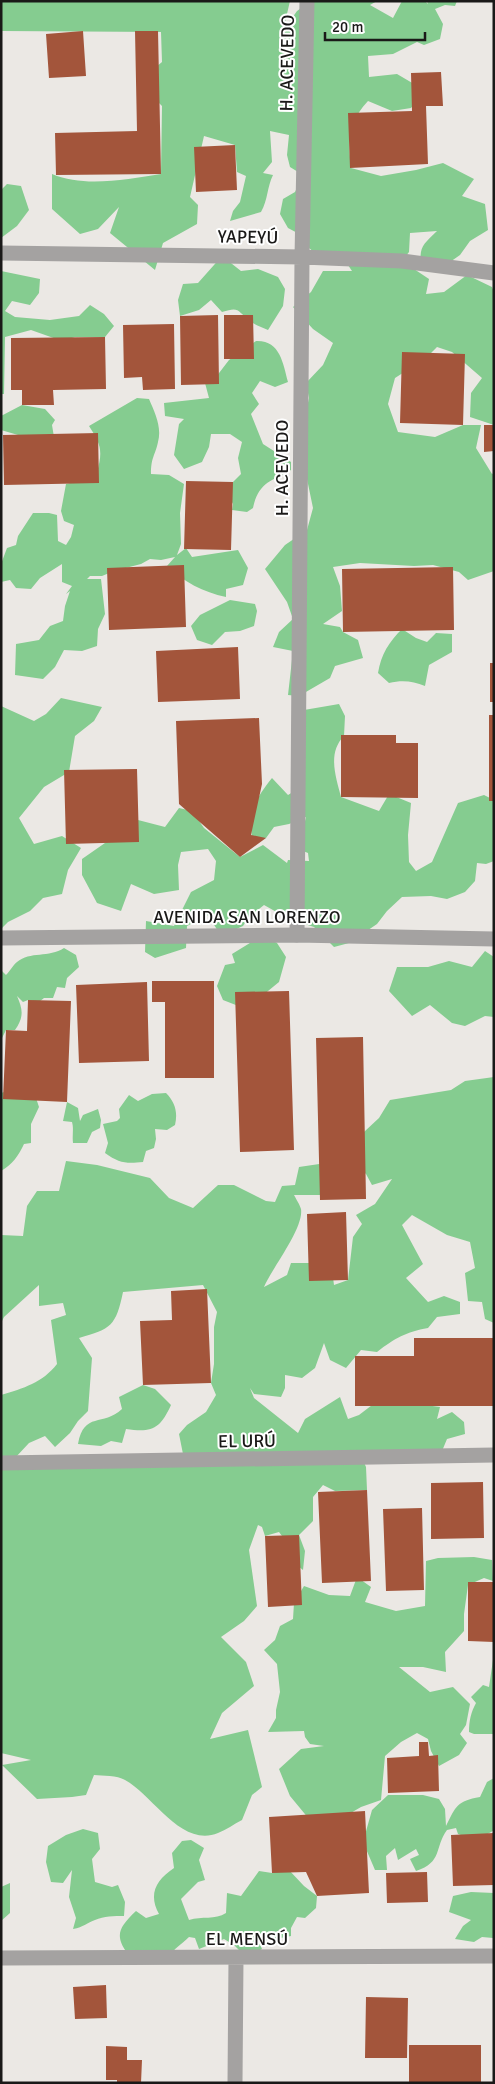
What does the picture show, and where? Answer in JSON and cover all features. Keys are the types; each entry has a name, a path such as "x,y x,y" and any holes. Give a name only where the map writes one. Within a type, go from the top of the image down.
{"street":[{"name":"H. ACEVEDO","path":"297,935 302,257 307,1"},
{"name":"YAPEYÚ","path":"1,253 302,257 402,261 494,274"},
{"name":"AVENIDA SAN LORENZO","path":"1,938 297,935 494,938"},
{"name":"EL URÚ","path":"1,1463 494,1455"},
{"name":"EL MENSÚ","path":"1,1958 494,1956"},
{"path":"236,1958 236,2083"}],"green space":[{"path":"1,1 290,1 283,31 297,11 311,1 377,1 370,5 393,18 402,1 425,1 428,4 427,1 457,1 455,6 445,5 435,9 443,24 440,39 424,45 417,42 393,54 368,56 369,77 397,74 414,84 415,103 411,108 392,111 368,101 353,124 350,140 350,157 351,168 381,176 443,163 474,179 462,196 485,204 488,230 470,241 460,255 440,269 421,266 421,250 437,231 410,233 409,252 402,261 429,279 426,294 444,292 467,275 492,287 494,292 494,425 470,417 471,393 482,378 452,352 437,347 426,358 395,378 388,404 398,432 435,437 463,425 481,425 476,448 492,474 494,473 494,571 468,580 459,572 433,565 414,566 360,563 333,567 340,586 342,611 323,624 340,627 343,632 358,640 363,658 335,666 330,678 299,696 288,695 293,651 273,647 279,632 293,619 287,602 265,569 285,545 307,530 313,508 301,435 309,398 306,383 323,365 333,343 313,329 293,307 311,292 323,271 352,271 348,265 327,263 309,248 303,236 288,228 280,214 283,199 295,192 303,175 290,167 287,155 289,135 270,131 272,162 263,173 273,175 261,212 230,221 233,211 240,202 246,176 237,172 235,145 204,136 190,197 198,205 197,224 163,243 155,270 110,233 119,207 98,229 80,234 52,209 52,174 78,181 106,181 161,174 162,106 138,82 162,62 161,32 1,31"},
{"path":"7,184 21,186 29,210 17,226 1,238 1,190"},
{"path":"222,256 241,271 258,269 278,277 285,289 283,306 268,330 252,322 238,310 232,309 222,312 211,300 199,310 180,316 178,300 183,284 198,283"},
{"path":"1,271 40,279 39,293 30,305 12,301 5,311 15,317 50,320 79,316 90,305 104,314 114,326 105,337 75,337 62,341 31,330 5,337 4,394 1,394"},
{"path":"256,341 270,344 279,354 288,382 275,387 260,381 252,393 259,404 251,414 263,444 291,462 291,470 266,484 258,493 253,508 247,512 232,510 233,504 229,497 233,482 241,474 238,458 242,442 230,434 211,434 209,447 202,462 184,469 174,455 179,424 184,419 165,416 164,403 209,398 205,383 216,377 229,360"},
{"path":"137,398 149,399 158,425 159,436 152,460 151,474 169,475 184,484 180,513 181,544 177,555 186,548 192,557 238,550 248,568 243,585 226,589 226,597 209,592 187,582 167,566 175,557 161,560 150,559 141,564 102,576 90,576 87,579 101,579 105,614 98,629 97,646 82,651 64,650 55,667 43,679 15,675 16,644 39,640 50,626 63,621 70,591 66,594 72,586 62,582 62,564 40,578 31,589 16,588 10,580 1,582 1,564 7,548 16,545 18,536 33,513 57,515 58,541 66,545 71,537 74,525 64,521 61,511 66,484 79,481 97,472 99,465 100,448 89,426"},
{"path":"22,405 45,409 55,420 52,425 54,437 18,435 1,430 1,416"},
{"path":"230,600 255,604 257,611 254,626 240,631 225,632 212,645 197,640 191,626 200,615"},
{"path":"402,629 416,638 427,642 436,633 452,634 452,652 429,665 425,686 407,681 389,683 378,673 386,649"},
{"path":"61,698 102,707 94,721 75,736 69,772 44,787 19,818 34,844 62,836 81,848 68,870 62,894 43,898 30,911 8,922 1,929 1,706 34,721 46,714"},
{"path":"339,704 345,716 344,736 336,750 334,765 341,797 379,811 389,794 411,803 408,835 409,862 416,871 432,862 458,803 484,795 494,800 494,861 486,864 477,863 475,881 465,892 447,899 431,896 402,897 377,924 349,943 334,947 314,927 289,919 264,905 249,917 243,926 221,936 208,915 187,926 186,948 155,958 145,952 146,921 174,926 191,892 214,880 216,861 208,849 181,852 178,865 179,890 154,894 131,884 121,911 97,903 82,875 82,859 138,820 165,827 179,808 192,811 204,828 240,857 263,845 287,863 288,860 309,861 308,853 298,849 306,817 289,824 274,827 266,838 252,839 251,821 257,799 272,778 288,795 298,789 304,710"},
{"path":"263,935 277,943 286,957 279,982 246,1009 223,1000 217,986 225,965 235,963 232,954"},
{"path":"64,948 76,955 79,967 67,978 65,988 57,987 53,998 44,998 39,1002 28,1000 23,1002 17,996 21,1009 20,1021 15,1030 6,1030 1,1040 1,970 6,975 22,959 34,955 52,953"},
{"path":"485,951 494,957 494,1017 485,1016 465,1026 452,1023 430,1005 412,1016 389,991 397,967 428,967 449,961 472,967"},
{"path":"494,1077 494,1323 485,1319 482,1302 468,1301 465,1273 475,1268 470,1242 447,1235 412,1215 402,1225 423,1264 406,1278 428,1302 444,1296 460,1302 460,1314 437,1317 428,1328 401,1336 377,1352 361,1350 346,1368 330,1360 324,1343 315,1368 302,1378 285,1375 285,1388 281,1397 254,1394 250,1388 254,1398 298,1433 305,1419 340,1397 348,1419 359,1415 380,1399 440,1407 437,1419 452,1412 464,1422 465,1434 447,1439 442,1451 362,1458 366,1467 367,1490 335,1491 323,1485 313,1497 313,1521 299,1535 305,1551 303,1570 289,1559 288,1544 279,1532 265,1536 262,1527 258,1525 249,1550 257,1606 244,1621 221,1637 246,1662 254,1686 222,1713 210,1739 248,1730 262,1787 252,1795 242,1820 218,1833 205,1836 192,1833 168,1818 136,1787 122,1778 110,1776 94,1775 86,1795 37,1799 2,1765 31,1760 1,1753 1,1469 183,1454 179,1434 187,1425 206,1412 216,1395 211,1383 214,1364 214,1327 217,1312 203,1285 123,1292 118,1312 110,1324 98,1332 79,1338 92,1358 88,1411 70,1433 55,1447 45,1436 29,1443 15,1458 1,1456 1,1395 39,1380 57,1364 51,1320 66,1315 63,1303 39,1306 39,1285 4,1317 1,1323 1,1235 23,1236 27,1206 37,1191 59,1191 66,1161 97,1165 150,1178 169,1198 193,1208 218,1185 234,1185 266,1201 275,1202 282,1186 295,1185 299,1167 326,1163 322,1195 294,1195 301,1209 298,1227 264,1287 287,1275 291,1263 321,1263 332,1270 334,1285 348,1280 353,1237 362,1224 356,1215 375,1204 392,1179 372,1185 366,1174 354,1163 350,1145 379,1118 390,1100 451,1090 465,1081"},
{"path":"13,1089 36,1098 39,1107 31,1124 31,1143 24,1144 15,1159 1,1171 1,1093"},
{"path":"166,1093 172,1100 175,1108 175,1125 167,1130 155,1129 156,1139 154,1148 146,1151 143,1162 123,1162 105,1153 108,1143 103,1124 117,1121 120,1118 119,1109 129,1095 138,1101 152,1094"},
{"path":"67,1102 78,1108 80,1121 83,1115 98,1109 101,1120 100,1128 92,1132 87,1143 73,1143 72,1122 63,1121"},
{"path":"143,1385 155,1389 171,1405 159,1424 149,1429 126,1429 122,1443 111,1441 101,1446 78,1444 85,1427 122,1409 119,1397"},
{"path":"474,1557 492,1560 493,1581 484,1578 468,1585 464,1631 445,1652 446,1672 423,1667 399,1667 430,1692 453,1687 470,1704 466,1725 460,1734 467,1743 459,1755 439,1766 431,1751 428,1739 417,1733 401,1742 385,1756 381,1800 361,1807 349,1814 314,1825 290,1796 279,1769 301,1749 324,1746 310,1744 305,1737 304,1731 268,1732 276,1718 280,1692 277,1664 264,1650 275,1640 280,1626 293,1619 294,1603 304,1586 329,1595 350,1596 357,1577 371,1587 365,1602 396,1611 425,1606 426,1561 438,1558"},
{"path":"494,1653 494,1734 474,1734 469,1732 469,1724 476,1703 471,1697 483,1685 489,1687"},
{"path":"494,1778 494,1830 481,1837 468,1837 458,1834 456,1828 447,1830 437,1854 425,1867 416,1871 410,1859 419,1855 416,1849 398,1860 395,1848 386,1856 387,1870 375,1870 363,1842 372,1810 388,1795 423,1795 439,1799 445,1809 446,1826 458,1805 466,1800 480,1797 487,1782"},
{"path":"83,1829 98,1833 100,1849 92,1859 95,1882 112,1887 118,1885 125,1902 124,1916 102,1918 73,1929 76,1918 69,1897 72,1870 63,1883 51,1882 46,1862 48,1846 66,1835"},
{"path":"191,1840 204,1848 199,1860 205,1880 198,1882 181,1899 189,1920 226,1913 227,1893 241,1896 259,1871 272,1873 288,1869 304,1886 317,1896 316,1908 305,1918 297,1917 291,1928 291,1936 259,1942 262,1949 247,1958 234,1945 224,1939 199,1949 195,1938 189,1937 168,1958 131,1958 120,1939 122,1928 136,1911 146,1918 159,1914 154,1900 158,1883 174,1868 172,1853 182,1841"},
{"path":"10,1883 10,1913 1,1921 1,1887"},
{"path":"471,1892 494,1893 493,1938 482,1937 474,1942 455,1939 463,1926 471,1920 449,1912 453,1896"}],"building":[{"path":"83,31 86,76 49,78 46,34"},
{"path":"135,31 158,31 161,174 56,175 55,133 137,131"},
{"path":"441,72 443,106 426,106 428,164 350,168 348,113 412,111 411,73"},
{"path":"235,145 237,190 196,192 194,147"},
{"path":"218,315 219,384 181,385 180,316"},
{"path":"224,315 253,315 254,359 224,359"},
{"path":"174,324 175,389 143,390 142,377 124,378 123,325"},
{"path":"105,337 106,389 53,390 54,405 22,405 22,390 11,390 11,338"},
{"path":"402,352 465,354 463,425 400,423"},
{"path":"484,425 494,425 494,451 484,452"},
{"path":"98,433 99,483 4,485 3,435"},
{"path":"186,481 233,482 231,550 184,549"},
{"path":"184,565 186,627 109,630 107,568"},
{"path":"453,567 454,630 343,632 342,569"},
{"path":"238,647 240,699 158,702 156,651"},
{"path":"490,663 494,663 494,702 490,702"},
{"path":"489,715 494,715 494,801 489,801"},
{"path":"259,718 262,784 251,835 266,838 240,857 179,804 176,721"},
{"path":"341,735 396,735 396,743 418,743 418,798 341,797"},
{"path":"137,769 139,842 66,844 64,770"},
{"path":"152,981 214,981 214,1078 165,1078 165,1002 152,1002"},
{"path":"147,982 149,1061 79,1063 76,985"},
{"path":"289,991 294,1150 240,1152 235,992"},
{"path":"28,1000 71,1001 67,1102 3,1099 6,1030 27,1031"},
{"path":"363,1037 366,1199 320,1200 316,1038"},
{"path":"346,1212 348,1280 309,1281 307,1214"},
{"path":"207,1289 211,1383 143,1385 140,1321 172,1320 171,1291"},
{"path":"414,1338 494,1338 494,1406 355,1406 355,1356 414,1356"},
{"path":"483,1482 484,1538 431,1539 431,1483"},
{"path":"367,1490 371,1581 322,1583 318,1492"},
{"path":"422,1508 424,1590 386,1591 383,1509"},
{"path":"299,1535 302,1605 268,1607 265,1536"},
{"path":"468,1582 494,1582 494,1642 468,1641"},
{"path":"419,1742 428,1742 429,1756 438,1755 439,1791 388,1793 387,1758 419,1756"},
{"path":"365,1811 369,1893 317,1896 306,1872 272,1873 269,1817"},
{"path":"494,1833 494,1885 453,1886 451,1835"},
{"path":"427,1872 428,1902 387,1903 386,1873"},
{"path":"106,1985 107,2018 75,2019 73,1987"},
{"path":"366,1997 408,1998 407,2058 365,2058"},
{"path":"409,2045 481,2045 481,2083 409,2083"},
{"path":"106,2046 127,2047 127,2060 142,2060 141,2083 117,2083 117,2080 106,2080"}]}
